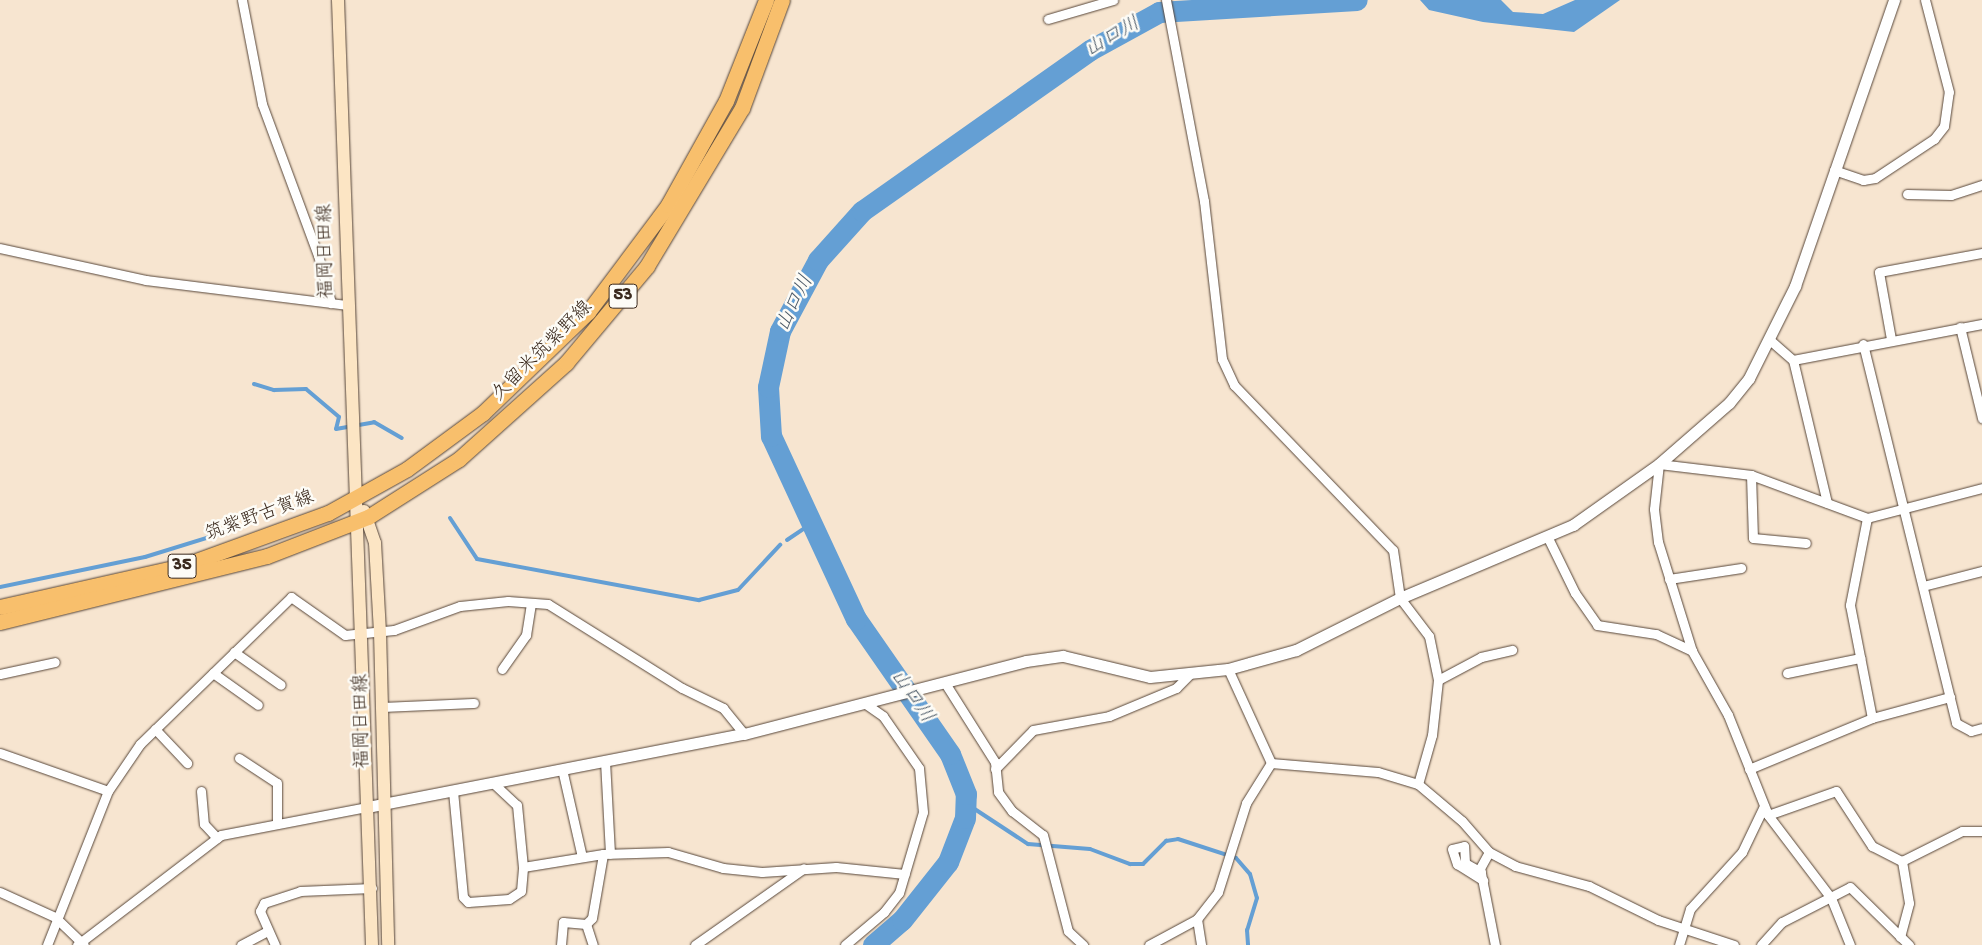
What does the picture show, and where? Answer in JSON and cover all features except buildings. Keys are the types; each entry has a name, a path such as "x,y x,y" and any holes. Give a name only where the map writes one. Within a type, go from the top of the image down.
{"main road":[{"name":"福岡日田線","path":"338,0 347,305 356,500 375,544 380,632 388,945"},
{"name":"久留米筑紫野線","path":"356,500 483,413 588,312 668,204 702,145 749,50 766,0"},
{"name":"久留米筑紫野線","path":"363,519 459,459 499,425 566,363 647,266 742,108 782,0"},
{"name":"筑紫野古賀線","path":"0,607 182,566 356,500"},
{"name":"福岡日田線","path":"363,519 363,635 372,888 372,945"},
{"name":"筑紫野古賀線","path":"0,622 267,556 363,519"}],"street":[{"path":"242,0 262,104 318,255 330,303"},
{"path":"1048,19 1113,0"},
{"path":"1166,0 1177,45 1204,201 1222,359 1234,385 1393,550 1401,580 1400,598 1429,636 1438,680 1432,735 1418,784"},
{"path":"0,892 55,917 81,944 216,838 277,824 744,734 940,684 1063,656 1150,677 1228,669 1296,650 1400,598 1548,538 1573,525 1659,464 1729,403 1771,341 1795,286 1894,0"},
{"path":"1834,170 1863,180 1875,178 1934,139 1944,126 1949,92 1925,0"},
{"path":"1907,194 1951,195 1982,185"},
{"path":"0,248 146,280 347,305"},
{"path":"1890,339 1879,272 1982,254"},
{"path":"1793,360 1890,339 1982,324"},
{"path":"1960,328 1982,418"},
{"path":"1771,341 1793,360 1827,502"},
{"path":"1864,344 1956,724 1971,731 1982,728"},
{"path":"1659,464 1751,475 1867,518 1982,488"},
{"path":"1659,464 1654,509 1669,579 1692,651 1728,715 1768,815 1830,898 1850,945"},
{"path":"1751,475 1753,538 1806,543"},
{"path":"1867,518 1850,605 1872,718"},
{"path":"1548,538 1575,593 1597,625 1656,634 1692,651"},
{"path":"1669,579 1741,568"},
{"path":"1923,586 1982,571"},
{"path":"47,945 55,917 108,790 155,729 291,597 345,635 363,635 380,632 460,606 548,604 682,688 723,708 744,734"},
{"path":"502,669 526,635 531,603"},
{"path":"1438,680 1468,662 1512,650"},
{"path":"234,652 281,685"},
{"path":"1788,672 1860,658"},
{"path":"0,674 55,662"},
{"path":"1228,669 1270,763"},
{"path":"213,673 258,705"},
{"path":"995,769 1032,730 1109,716 1176,688 1190,674"},
{"path":"940,684 995,769 998,792 1007,805 1043,835 1068,931 1083,945"},
{"path":"1749,769 1872,718 1950,697"},
{"path":"381,707 474,703"},
{"path":"845,945 884,912 898,892 923,812 920,768 883,716 870,703"},
{"path":"155,729 187,763"},
{"path":"0,753 108,790"},
{"path":"239,758 277,783 277,824"},
{"path":"561,945 563,922 586,924 592,918 607,854 605,761"},
{"path":"1270,763 1378,772 1418,784 1462,821 1489,852 1515,866 1589,886 1684,928 1734,945"},
{"path":"1149,945 1197,919 1218,892 1246,802 1270,763"},
{"path":"562,769 582,857"},
{"path":"453,791 463,897 468,902 509,899 521,892 523,867 516,805 492,782"},
{"path":"201,791 204,824 216,838"},
{"path":"1768,815 1836,791 1872,846 1902,861"},
{"path":"1678,945 1699,896 1742,852 1764,806"},
{"path":"1902,861 1962,831 1982,831"},
{"path":"523,867 607,854 668,852 724,868 762,872 805,868 905,874"},
{"path":"1489,852 1482,876 1495,945"},
{"path":"1900,936 1909,903 1902,861"},
{"path":"694,945 805,868"},
{"path":"1761,945 1782,922 1850,886 1910,945"},
{"path":"275,945 267,931 260,911 264,903 300,891 372,888"},
{"path":"1197,919 1202,945"},
{"path":"586,924 593,945"},
{"path":"241,945 267,931"}],"water":[{"path":"1420,0 1501,0 1513,12 1543,14 1575,0 1620,0 1574,32 1483,22 1429,10"}],"waterway":[{"name":"山口川","path":"873,945 902,920 948,862 965,818 966,794 950,754 856,619 771,436 768,387 780,331 818,260 862,211 1090,50 1159,12 1357,0"},
{"path":"254,384 274,390 306,389 339,417 336,429 374,422 402,438"},
{"path":"450,518 477,559 699,600 738,590 780,545"},
{"path":"787,540 814,522"},
{"path":"0,587 145,557 226,532"},
{"path":"967,804 1028,844 1090,849 1130,864 1143,864 1166,841 1178,839 1236,858 1250,874 1257,898 1247,930 1248,945"}]}
